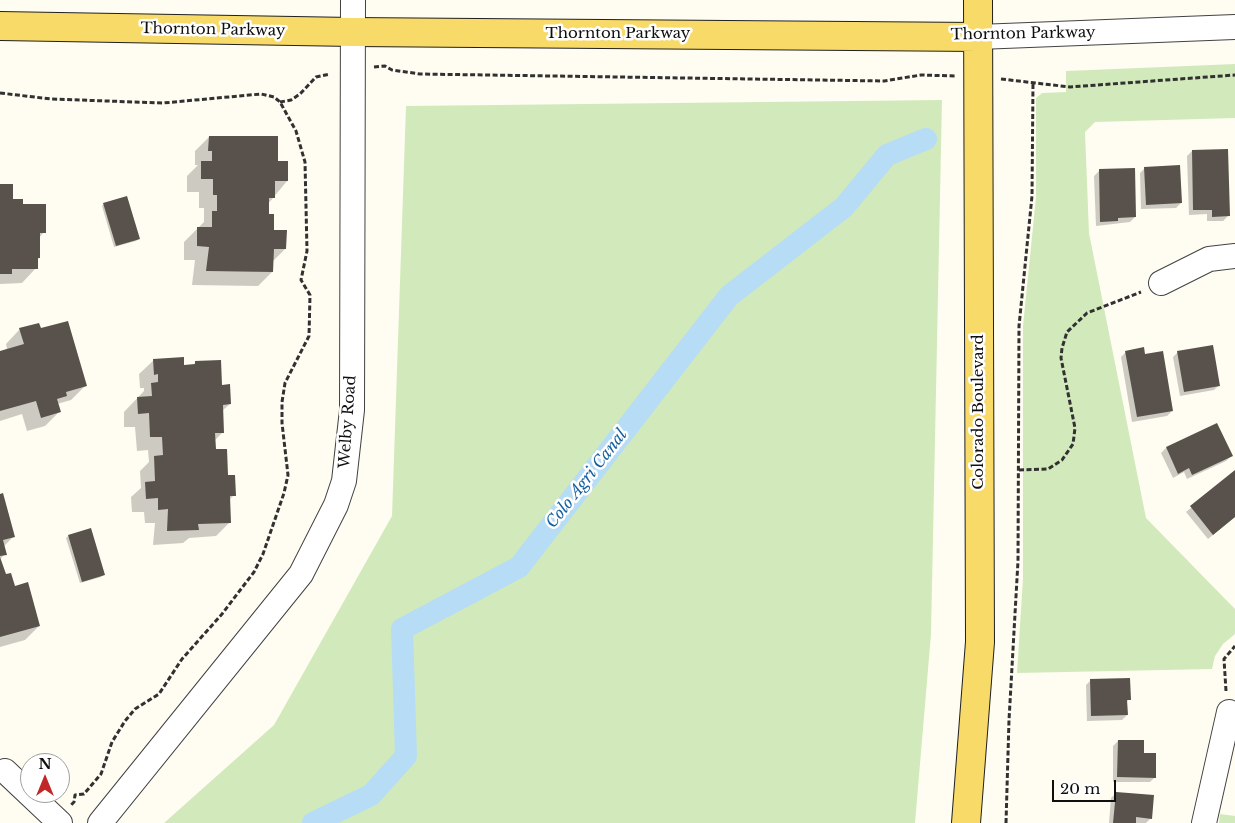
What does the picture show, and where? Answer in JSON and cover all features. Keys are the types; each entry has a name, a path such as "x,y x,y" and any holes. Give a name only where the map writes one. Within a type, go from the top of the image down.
{"main road":[{"name":"Colorado Boulevard","path":"966,823 980,642 978,0"},
{"name":"Thornton Parkway","path":"0,26 353,32 978,37"}],"street":[{"name":"Welby Road","path":"100,823 301,574 336,505 344,481 352,410 353,0"},
{"name":"Thornton Parkway","path":"978,37 1235,27"},
{"path":"1161,283 1210,259 1235,256"},
{"path":"1204,823 1229,712"},
{"path":"5,771 60,823"}],"path":[{"path":"385,66 392,70 420,74 884,81 921,75"},
{"path":"1006,823 1008,720 1018,561 1019,326 1032,196 1033,82 1070,87 1235,75"},
{"path":"280,102 291,100 300,94 316,77"},
{"path":"0,93 50,99 163,104 262,94 274,97 280,102 296,131 305,162 307,251 301,280 310,295 309,336 285,382 282,402 288,476 284,493 259,564 222,614 182,659 159,694 135,710 125,721 112,742 101,774 84,794 75,795 74,802"},
{"path":"1018,470 1048,469 1062,460 1073,444 1075,428 1061,358 1064,339 1073,324 1087,312 1161,283"},
{"path":"1229,712 1224,659 1235,646"}],"green space":[{"path":"1235,64 1235,118 1095,122 1085,132 1089,233 1146,518 1235,609 1235,634 1223,644 1215,656 1212,669 1017,673 1023,578 1023,326 1036,197 1036,98 1042,93 1066,92 1066,71"},
{"path":"942,100 931,634 915,823 164,823 274,725 392,516 406,106"},
{"path":"1220,814 1235,816 1235,823 1219,823"}],"building":[{"path":"209,136 278,136 278,161 288,161 288,181 275,181 275,198 269,198 269,214 274,214 274,230 287,230 286,249 274,249 273,272 206,271 209,247 197,246 197,227 212,227 212,211 217,211 217,195 213,195 213,179 201,179 201,161 212,161 212,151 208,151"},
{"path":"1228,149 1230,216 1212,217 1212,210 1193,210 1192,150"},
{"path":"1180,165 1182,203 1146,205 1144,167"},
{"path":"1135,168 1136,217 1100,222 1099,169"},
{"path":"0,184 13,184 13,199 23,199 23,204 46,204 46,233 40,233 38,269 12,269 12,274 0,274"},
{"path":"127,196 140,239 116,246 103,203"},
{"path":"68,321 87,386 66,392 67,396 57,399 61,412 41,418 36,401 0,411 0,351 24,344 19,328 39,323 41,328"},
{"path":"1213,345 1220,386 1184,392 1177,351"},
{"path":"1144,347 1145,354 1163,351 1173,411 1137,417 1125,351"},
{"path":"184,357 184,365 195,364 195,361 221,360 222,385 230,384 231,404 223,405 224,433 215,433 216,449 227,449 228,475 235,475 236,496 230,496 231,523 198,524 199,530 167,531 168,509 158,510 158,498 146,499 145,482 155,481 154,456 163,455 162,437 150,437 149,413 138,414 137,397 152,396 151,383 158,382 158,374 154,375 153,359"},
{"path":"1217,423 1233,456 1192,475 1189,468 1178,474 1166,447"},
{"path":"1235,470 1235,517 1213,535 1190,506"},
{"path":"3,493 15,537 3,540 7,555 0,556 0,494"},
{"path":"91,528 105,575 82,582 68,535"},
{"path":"0,557 6,574 11,573 15,586 28,582 40,626 0,637"},
{"path":"1130,678 1131,700 1127,700 1128,715 1091,716 1090,679"},
{"path":"1118,740 1144,740 1144,753 1156,753 1156,778 1117,777"},
{"path":"1116,792 1154,795 1152,819 1136,817 1136,823 1113,823"}],"waterway":[{"name":"Colo Agri Canal","path":"313,823 371,795 406,756 402,629 519,567 729,296 844,207 887,155 926,139"}]}
